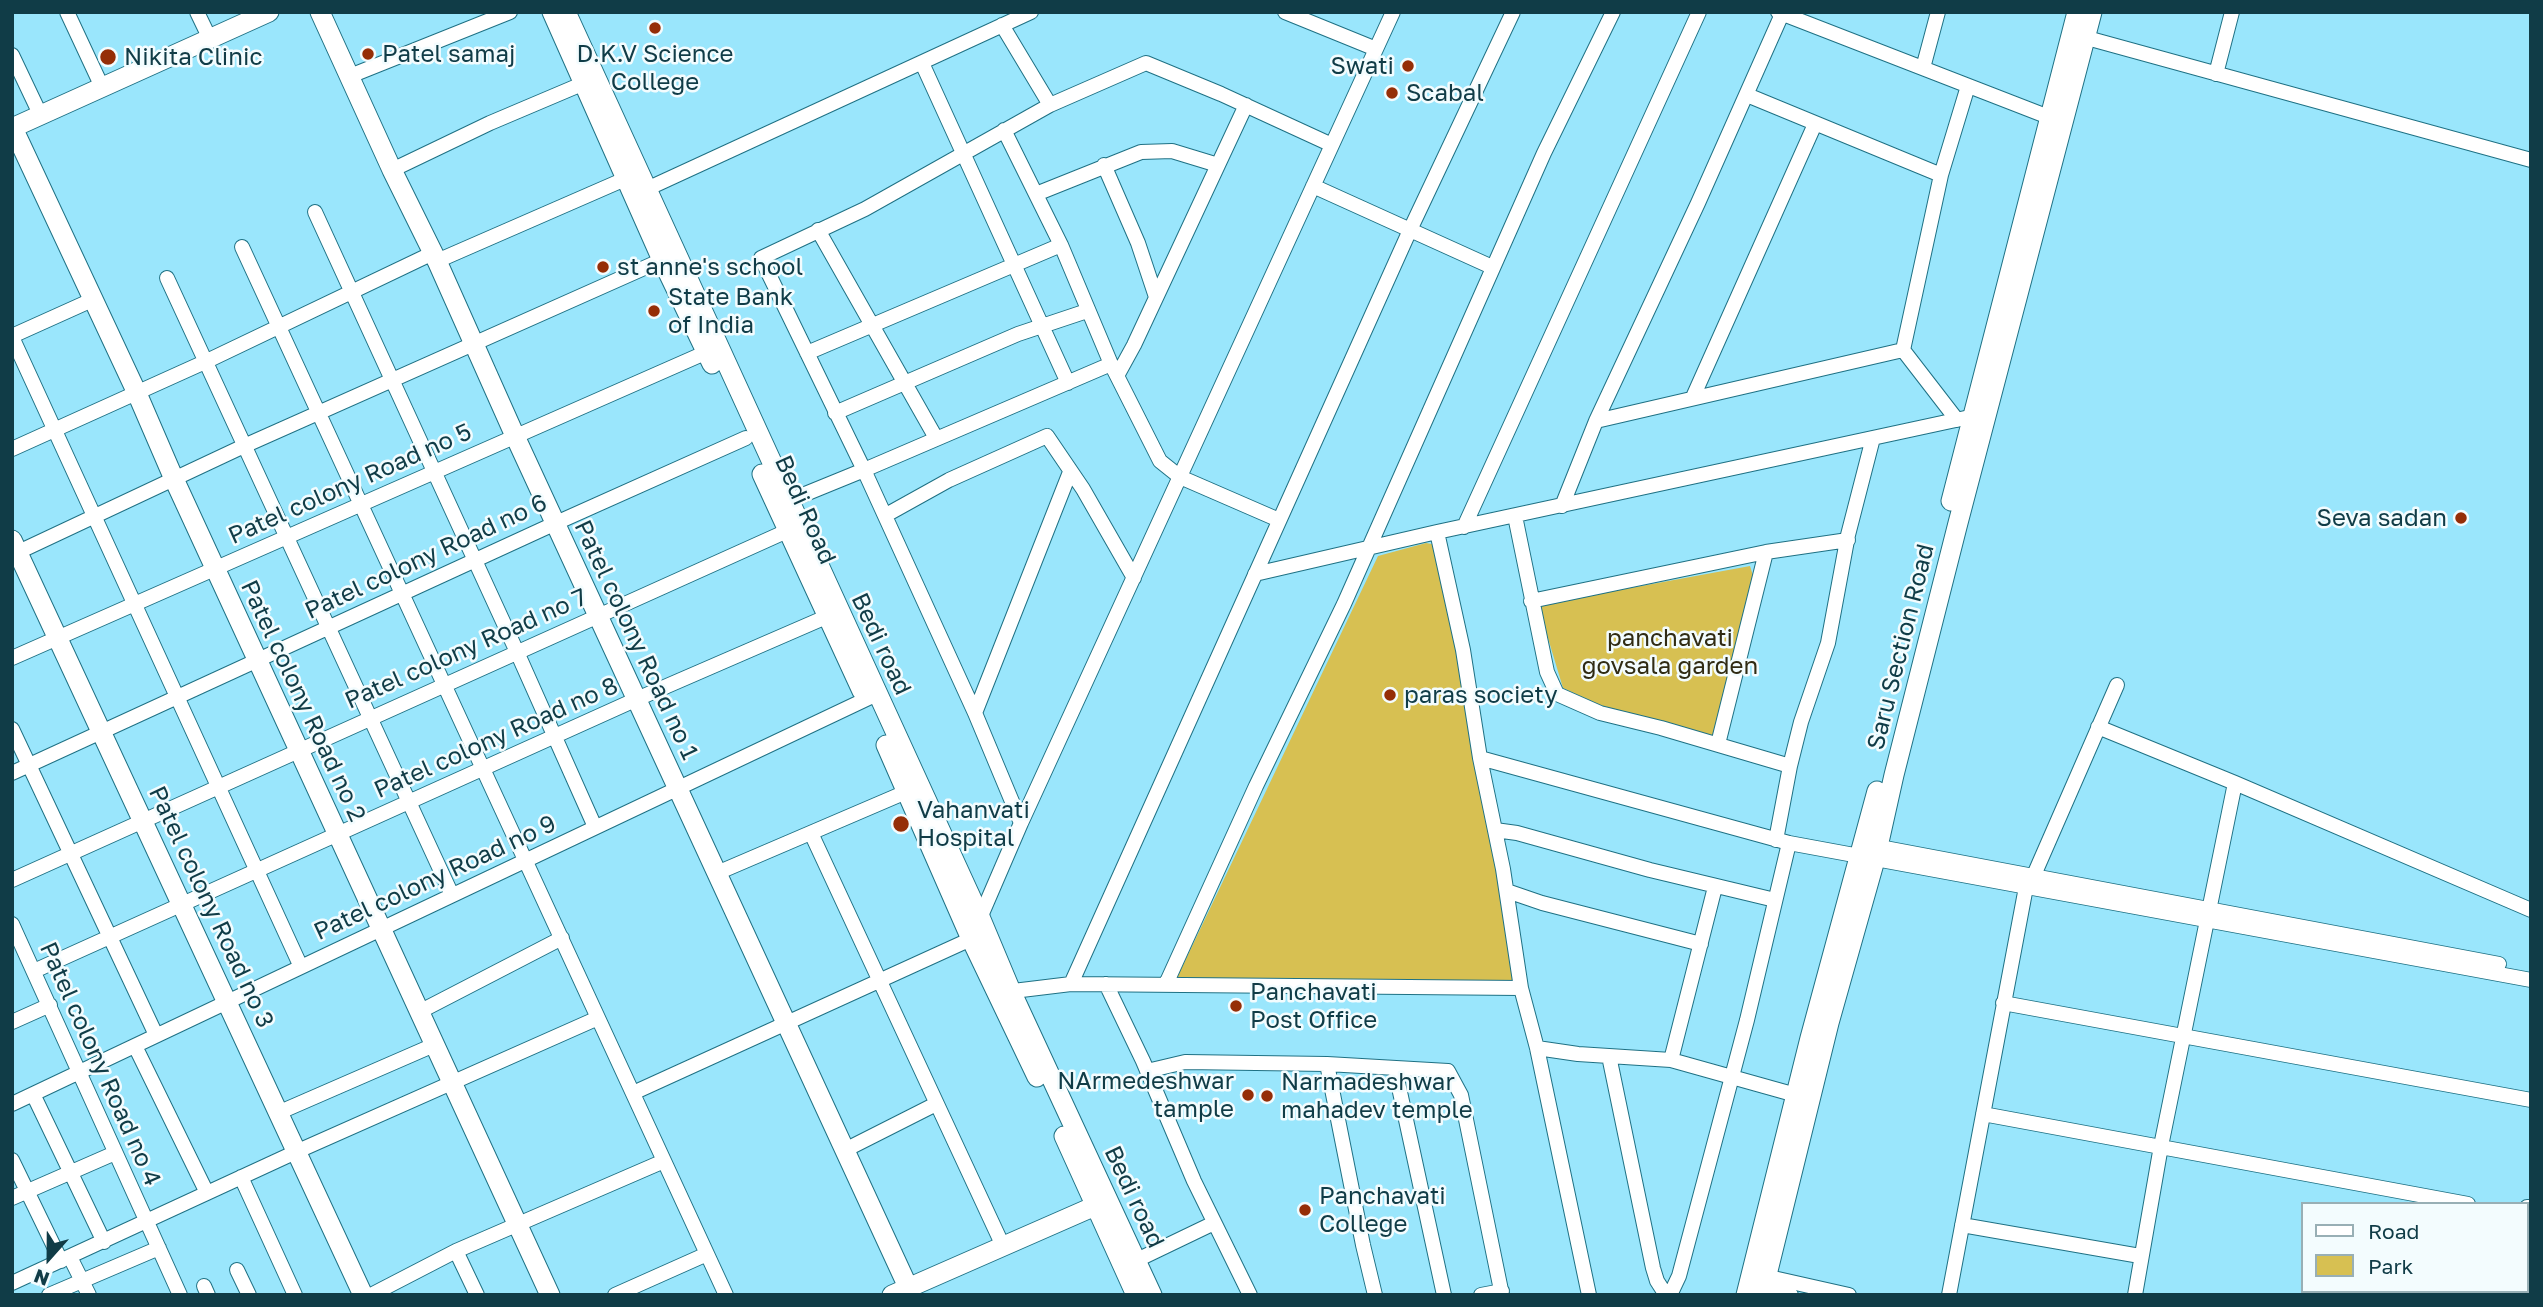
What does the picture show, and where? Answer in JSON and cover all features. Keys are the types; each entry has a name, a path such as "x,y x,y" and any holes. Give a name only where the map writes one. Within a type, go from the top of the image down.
{"street":[{"path":"67,12 102,88"},
{"path":"197,12 210,39"},
{"path":"12,128 269,12"},
{"name":"Patel colony Road no 1","path":"320,12 845,1150 900,1291"},
{"path":"350,76 510,12"},
{"name":"Bedi Road","path":"552,12 582,84 635,188 662,260 707,352 826,617 871,696 906,792 971,939 1004,993 1136,1295"},
{"name":"Bedi road","path":"566,12 635,188 669,242 789,501 871,696 980,917 1004,993 1152,1295"},
{"path":"12,449 351,292 435,257 635,188 922,63 1031,12"},
{"path":"1285,12 1376,49"},
{"path":"633,1093 971,939 1021,823 1393,12"},
{"path":"1071,984 1410,230 1513,12"},
{"path":"1166,984 1370,547 1544,153 1613,12"},
{"path":"1464,527 1699,12"},
{"path":"1923,68 1938,12"},
{"name":"Saru Section Road","path":"2057,120 2077,12"},
{"name":"Saru Section Road","path":"1756,1286 1829,1023 1972,417 2057,120 2087,38 2092,12"},
{"path":"2216,74 2232,12"},
{"path":"1562,506 1596,421 1747,95 1780,13 2057,120"},
{"path":"1002,25 1050,105"},
{"path":"2087,38 2531,160"},
{"path":"12,55 40,114"},
{"path":"922,63 1068,383"},
{"path":"1021,823 886,515 761,258 865,209 1050,105 1146,63 1332,145"},
{"path":"392,170 490,123 582,84"},
{"path":"1903,350 1941,175 1968,86"},
{"path":"1747,95 1941,175"},
{"path":"789,501 1068,383 1114,370 1134,345 1246,105"},
{"path":"1693,397 1815,124"},
{"name":"Patel colony Road no 2","path":"12,128 136,391 550,1295"},
{"path":"1004,130 1061,245 1114,370 1160,461 1180,477 1279,520"},
{"path":"1036,194 1141,152 1160,150 1218,165"},
{"path":"1104,165 1138,243 1156,297"},
{"path":"1313,186 1492,267"},
{"path":"314,212 595,827"},
{"path":"818,230 936,438"},
{"path":"807,353 1061,245"},
{"path":"242,247 726,1295"},
{"path":"14,549 93,517 244,446 662,260"},
{"path":"167,278 452,895"},
{"path":"92,300 12,337 301,967"},
{"path":"835,412 1043,325 1087,311"},
{"path":"1596,421 1903,350"},
{"path":"1903,350 1972,417"},
{"name":"Patel colony Road no 5","path":"12,657 707,352"},
{"path":"1255,574 1972,417"},
{"path":"886,515 949,480 1048,436 1083,489 1134,578"},
{"name":"Patel colony Road no 6","path":"12,773 329,626 746,438"},
{"path":"1609,1056 1651,1257 1657,1281 1668,1295 1679,1276 1732,1078 1775,900 1790,766 1801,722 1828,643 1847,540 1873,438"},
{"path":"975,713 1070,472"},
{"path":"1515,516 1547,672 1557,694 1600,713 1790,766"},
{"name":"Patel colony Road no 7","path":"12,880 787,531"},
{"path":"1437,532 1463,650 1480,758 1507,891 1521,988 1537,1048 1589,1295"},
{"path":"1531,601 1766,552 1847,540"},
{"name":"Patel colony Road no 3","path":"14,549 183,904 363,1295"},
{"path":"1718,744 1766,552"},
{"name":"Patel colony Road no 8","path":"34,971 637,699 826,617"},
{"path":"1958,1295 1967,1225 2032,884 2117,685"},
{"name":"Patel colony Road no 9","path":"12,1104 871,696"},
{"path":"2098,727 2531,910"},
{"path":"12,729 156,1035"},
{"path":"1480,758 1783,842 1870,852 2032,884 2530,971"},
{"path":"2135,1295 2161,1146 2235,783"},
{"path":"717,873 906,792"},
{"path":"1495,830 1517,833 1715,887 1775,900"},
{"path":"811,833 1003,1246"},
{"name":"Saru Section Road","path":"1756,1286 1796,1095 1870,852"},
{"path":"1671,1060 1715,887"},
{"path":"1507,891 1542,904 1701,944"},
{"name":"Patel colony Road no 4","path":"14,933 50,1005 180,1295"},
{"path":"419,1012 562,939"},
{"path":"1004,993 1071,984 1521,988"},
{"path":"1106,985 1214,1223 1250,1295"},
{"path":"2008,1004 2531,1100"},
{"path":"12,1022 50,1005"},
{"path":"13,1281 598,1018"},
{"path":"280,1112 434,1045"},
{"path":"135,1046 207,1193"},
{"path":"1537,1048 1671,1060 1796,1095"},
{"path":"1147,1071 1185,1062 1327,1064 1448,1071 1461,1095 1502,1293 1480,1295"},
{"path":"1327,1064 1375,1295"},
{"path":"1395,1069 1444,1295"},
{"path":"33,1094 104,1242"},
{"path":"845,1150 936,1104"},
{"path":"1987,1115 2457,1202"},
{"path":"12,1198 115,1153"},
{"path":"12,1160 27,1192 89,1295"},
{"path":"371,1295 456,1251 664,1161"},
{"path":"241,1177 295,1295"},
{"path":"900,1291 1095,1206"},
{"path":"1137,1260 1214,1223"},
{"path":"1967,1225 2140,1256"},
{"path":"1949,1295 1967,1225"},
{"path":"49,1295 159,1248"},
{"path":"456,1251 477,1295"},
{"path":"615,1295 707,1254"},
{"path":"237,1270 248,1295"},
{"path":"1756,1286 1791,1295"},
{"path":"1756,1286 1849,1295"}],"green space":[{"name":"paras society","path":"1426,543 1432,544 1438,551 1496,833 1516,985 1174,984 1378,556"},
{"name":"panchavati govsala garden","path":"1750,566 1756,585 1714,737 1600,705 1563,688 1538,605"}],"place":[{"name":"D.K.V Science College","path":"655,28"},
{"name":"Patel samaj","path":"368,54"},
{"name":"Nikita Clinic","path":"108,57"},
{"name":"Swati","path":"1408,66"},
{"name":"Scabal","path":"1392,93"},
{"name":"st anne's school","path":"603,267"},
{"name":"State Bank of India","path":"654,311"},
{"name":"Seva sadan","path":"2461,518"},
{"name":"paras society","path":"1390,695"},
{"name":"Vahanvati Hospital","path":"901,824"},
{"name":"Panchavati Post Office","path":"1236,1006"},
{"name":"NArmedeshwar tample","path":"1248,1095"},
{"name":"Narmadeshwar mahadev temple","path":"1267,1096"},
{"name":"Panchavati College","path":"1305,1210"}]}
